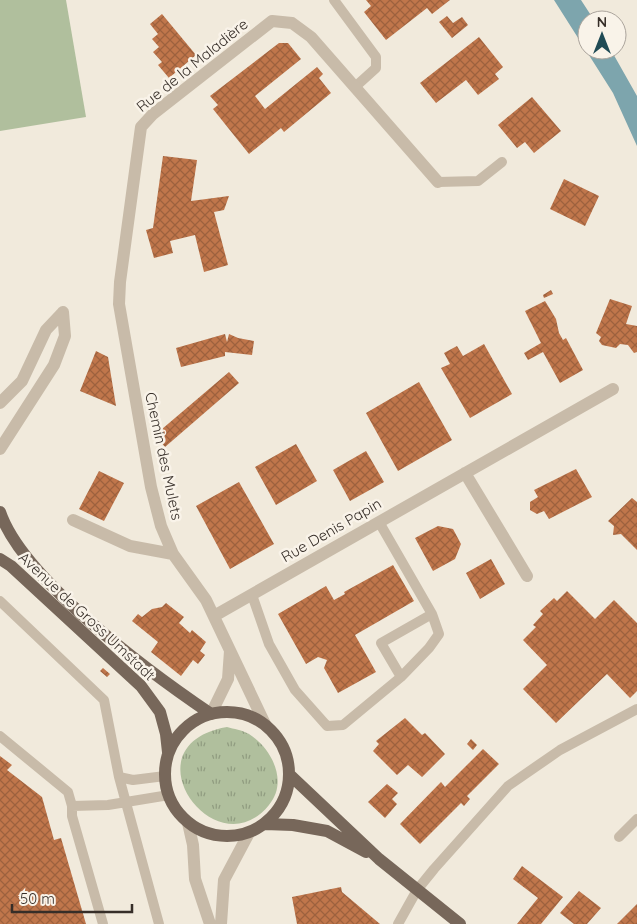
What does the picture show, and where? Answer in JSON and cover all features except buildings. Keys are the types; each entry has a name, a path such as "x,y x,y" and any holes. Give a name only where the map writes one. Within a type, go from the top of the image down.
{"main road":[{"name":"Avenue de Gross Umstadt","path":"0,512 22,550 47,580 159,678 211,714"},
{"name":"Avenue de Gross Umstadt","path":"0,559 11,566 141,686 160,712 166,734 168,755"},
{"path":"230,712 248,715 265,724 276,734 284,746 290,774 284,802 276,814 265,824 249,833 228,837 207,834 188,823 178,813 169,795 165,776 168,755 174,741 184,729 197,720 211,714 230,712"},
{"path":"290,774 379,859 460,924"},
{"path":"265,824 293,825 327,831 379,859"}],"street":[{"name":"Rue de la Maladière","path":"120,282 141,127 153,114 272,21 292,23 311,37 438,182"},
{"name":"Chemin des Mulets","path":"120,282 119,304 151,487 161,526 173,554 206,600 265,724"},
{"path":"0,403 22,382 46,330 63,312 65,336 54,365 0,448"},
{"name":"Rue Denis Papin","path":"214,616 613,389"},
{"path":"465,473 528,576"},
{"path":"73,520 130,546 173,554"},
{"name":"Chemin des Mulets","path":"211,714 228,679 230,649"},
{"path":"188,823 193,840 195,879 211,923"},
{"path":"211,923 224,880 249,833"}],"lane":[{"path":"334,0 376,57 376,68 355,87"},
{"path":"438,182 478,180 502,162"},
{"path":"252,595 269,644 295,690 327,726 343,725 401,677 439,634 432,614 379,522"},
{"path":"0,601 104,700 119,777 159,924"},
{"path":"401,677 381,643 432,614"},
{"path":"398,924 417,890 508,786 560,750 632,714 637,709"},
{"path":"0,736 68,792 72,806 72,816 103,924"},
{"path":"119,777 133,780 165,776"},
{"path":"72,806 126,803 169,795"},
{"path":"619,837 637,819"}],"green space":[{"path":"0,0 66,0 86,117 0,131"},
{"path":"227,727 249,734 257,740 270,756 275,766 277,786 275,796 269,805 248,821 226,823 205,814 190,798 181,777 183,756 197,738"}],"water":[{"path":"554,0 581,0 588,10 577,10 577,36"},
{"path":"592,60 617,60 637,96 637,146 613,93"}]}
